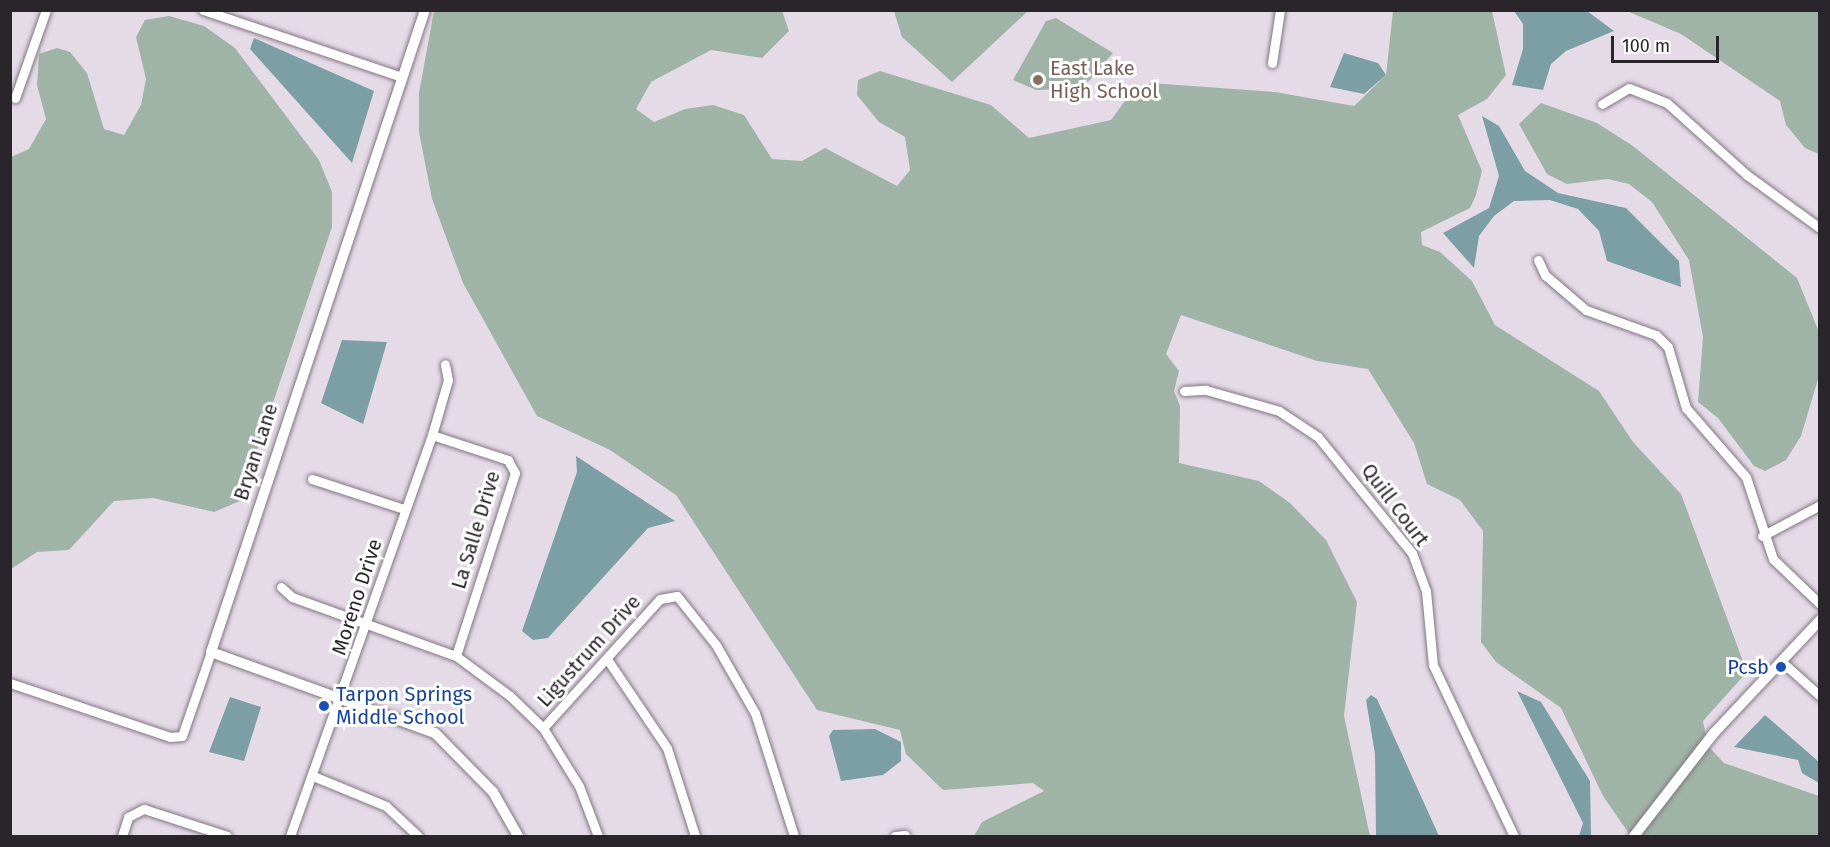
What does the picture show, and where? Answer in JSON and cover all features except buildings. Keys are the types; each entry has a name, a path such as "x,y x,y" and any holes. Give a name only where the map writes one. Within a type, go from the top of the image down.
{"street":[{"path":"15,98 46,10"},
{"path":"203,10 402,77"},
{"name":"Bryan Lane","path":"10,683 170,736 182,736 425,10"},
{"path":"1272,63 1280,10"},
{"path":"1602,104 1629,88 1666,103 1747,175 1820,228"},
{"path":"1538,260 1545,275 1586,310 1656,335 1668,347 1686,408 1746,477 1762,536 1773,559 1820,604"},
{"path":"432,435 448,380 445,364"},
{"name":"Quill Court","path":"1184,391 1206,390 1279,411 1318,437 1412,553 1426,591 1433,665 1514,837"},
{"name":"Moreno Drive","path":"290,837 343,696 404,510 432,435"},
{"name":"La Salle Drive","path":"432,435 508,460 515,473 456,656"},
{"path":"312,479 404,510"},
{"path":"1762,536 1820,505"},
{"path":"281,586 292,597 456,656 543,728 579,786 598,837"},
{"name":"Ligustrum Drive","path":"543,728 660,599 677,596 716,645 755,713 794,837"},
{"path":"1634,837 1714,732 1820,620"},
{"path":"211,652 343,696 435,733 493,792 518,837"},
{"path":"607,659 667,748 695,837"},
{"path":"1781,661 1820,696"},
{"path":"313,776 386,806 418,837"},
{"path":"122,837 128,818 144,810 227,837"}],"green space":[{"path":"894,10 1028,11 952,82 902,37"},
{"path":"434,11 782,11 789,31 762,58 711,50 651,82 636,109 654,122 685,109 713,105 744,115 772,159 802,161 825,148 897,186 910,170 905,137 879,122 857,95 858,80 880,71 991,105 1029,138 1111,120 1127,98 1151,83 1275,92 1354,106 1386,75 1393,11 1492,11 1506,75 1487,99 1458,115 1482,171 1476,195 1470,208 1421,232 1422,245 1440,252 1472,281 1495,325 1599,391 1633,442 1681,494 1747,672 1703,721 1706,736 1630,835 1603,796 1561,708 1496,662 1481,642 1483,531 1460,500 1427,484 1414,443 1368,369 1317,361 1181,315 1166,354 1179,371 1174,391 1180,406 1179,463 1259,481 1290,503 1326,540 1357,602 1344,716 1370,836 974,836 982,822 1044,791 1033,783 943,790 906,754 900,730 817,710 676,495 610,450 537,416 463,283 432,199 419,132 419,93"},
{"path":"1627,11 1819,11 1819,154 1805,148 1786,125 1780,101 1681,34"},
{"path":"169,16 204,26 235,48 319,160 332,192 332,227 240,501 214,512 153,498 114,501 69,550 37,552 11,569 11,157 29,149 46,119 37,85 39,54 57,48 70,52 87,73 104,129 124,135 141,105 146,79 136,37 145,20"},
{"path":"1056,18 1113,53 1089,81 1071,89 1036,90 1013,80 1046,21"},
{"path":"1541,103 1597,123 1633,146 1797,278 1819,332 1819,376 1801,436 1786,460 1765,471 1754,466 1718,418 1698,402 1703,337 1689,260 1652,202 1629,184 1608,179 1567,184 1547,174 1519,124"},
{"path":"1708,746 1724,763 1819,796 1819,836 1639,836"}],"water":[{"path":"1514,11 1587,11 1614,31 1566,51 1551,64 1543,90 1512,85 1523,49 1523,24"},
{"path":"254,38 374,91 352,163 250,49"},
{"path":"1344,53 1378,63 1386,75 1364,94 1330,87"},
{"path":"1482,116 1499,126 1525,171 1558,193 1626,208 1679,261 1681,287 1607,261 1599,231 1578,209 1550,200 1514,201 1494,216 1479,236 1474,268 1443,233 1489,208 1499,176"},
{"path":"342,340 387,342 363,424 321,403"},
{"path":"576,456 675,521 648,528 548,638 533,640 522,631 577,472"},
{"path":"1517,691 1541,702 1590,781 1591,836 1579,836 1583,823"},
{"path":"1371,695 1377,699 1439,836 1376,836 1375,754 1366,700"},
{"path":"230,697 261,707 244,761 209,752"},
{"path":"1765,715 1819,762 1819,783 1802,773 1798,760 1734,747"},
{"path":"875,729 901,742 901,761 883,775 841,781 829,736 833,730"}],"place":[{"name":"East Lake High School","path":"1038,80"},
{"name":"Pcsb","path":"1781,667"},
{"name":"Tarpon Springs Middle School","path":"324,706"}]}
